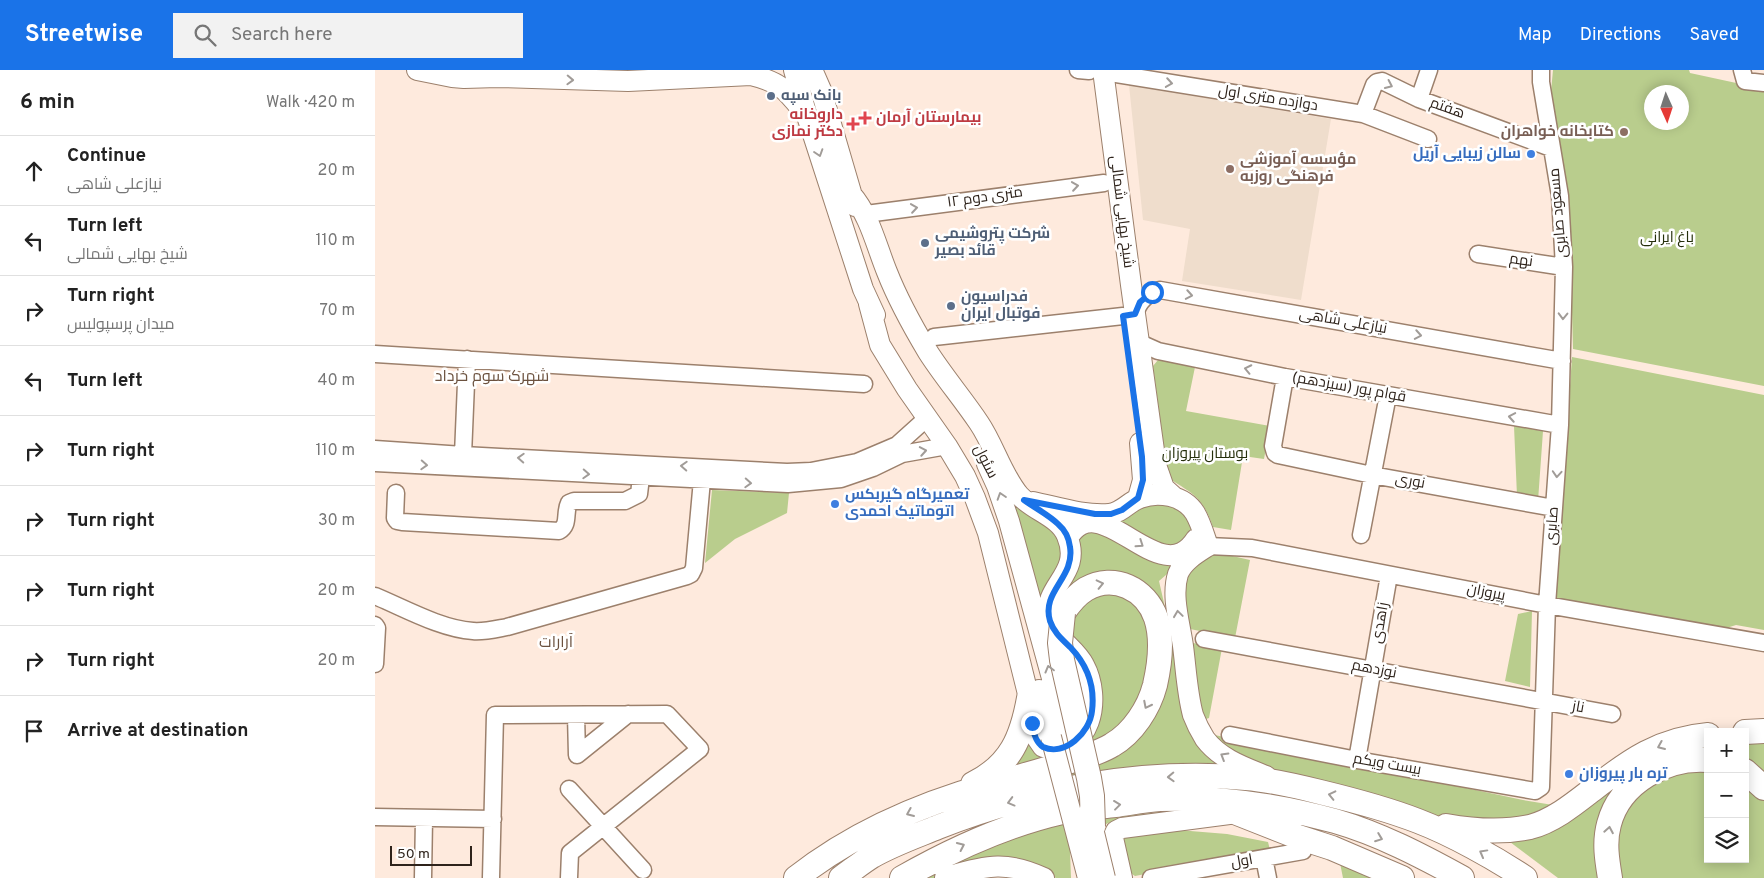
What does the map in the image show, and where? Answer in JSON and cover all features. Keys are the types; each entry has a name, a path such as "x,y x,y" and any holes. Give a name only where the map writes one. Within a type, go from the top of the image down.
{"highway":[{"path":"941,800 1057,766 1097,752 1113,745 1123,737 1141,716 1148,706 1153,691 1160,657 1160,636 1156,618 1151,606 1135,589 1110,582 1100,583 1084,590 1071,601 1063,613 1060,643 1062,660 1089,778 1092,796 1093,827"},
{"path":"796,878 831,853 856,839 895,819 941,800 983,778 1004,760 1015,746 1021,732 1029,698"},
{"path":"1749,732 1764,732"},
{"path":"841,878 872,857 908,838 1003,804 1062,789 1147,778 1246,778 1284,784 1347,799 1419,821 1471,830 1495,831 1531,826 1562,812 1641,754 1675,740 1704,736"},
{"path":"1610,878 1606,857 1607,833 1612,816 1623,796 1637,783 1664,767 1687,760 1704,760"},
{"path":"1747,773 1764,788"},
{"path":"1158,799 1237,813 1314,816"},
{"path":"902,878 972,841 1026,822 1063,812 1158,799 1202,799 1245,802 1314,816 1336,822 1398,845 1463,878"},
{"path":"1237,813 1332,848 1402,878"},
{"path":"1419,821 1465,843 1525,878"},
{"path":"817,878 872,857"}],"main road":[{"path":"417,70 452,77 464,73 498,77 628,81 751,75 769,79 781,86 807,116"},
{"name":"سئول","path":"794,70 807,116 869,304 890,345 953,437 980,481 996,524 1059,735 1093,827 1105,878"},
{"name":"سئول","path":"813,71 821,90 851,194 881,285 905,334 982,453 997,486 1009,521 1059,735 1088,878"},
{"name":"شیخ بهایی شمالی","path":"1096,71 1104,183 1129,315 1139,343 1157,472 1164,488 1194,511 1205,537"},
{"name":"شیخ بهایی شمالی","path":"1096,71 1129,315 1142,457 1143,480 1138,498"},
{"path":"851,194 866,214 887,272 911,324 942,374 979,422 1013,487 1024,500 1058,523 1068,538 1071,552 1069,568 1056,588 1048,610 1052,627 1084,664 1091,682 1092,712 1090,722 1084,733 1077,740 1069,744 1053,749 1043,746 1038,742 1034,734 1029,698 988,533 965,476 880,344 869,304"},
{"path":"1024,500 1095,514 1111,514 1122,510 1138,498 1158,495 1174,497"},
{"path":"1068,538 1081,525 1088,523 1098,524 1119,530 1153,552 1171,555 1191,547 1205,537"},
{"path":"1205,537 1179,572 1176,590 1189,698 1197,725 1215,750 1245,767 1284,784"},
{"path":"1121,878 1113,838 1116,831 1121,828 1237,813"},
{"path":"1079,878 1074,860 1076,852 1082,845 1095,842 1102,848 1113,878"},
{"path":"948,877 974,870 1003,866 1019,868 1044,878"}],"street":[{"name":"دوازده متری اول","path":"1078,70 1096,71 1363,114 1428,139"},
{"path":"1419,99 1429,70"},
{"name":"مسعود صابری","path":"1541,70 1541,82 1560,196 1563,267"},
{"path":"1742,70 1745,81 1764,83"},
{"name":"هفتم","path":"1363,114 1374,85 1379,81 1419,99 1551,148"},
{"name":"۱۲ متری دوم","path":"866,214 1104,183"},
{"name":"نهم","path":"1478,254 1563,267"},
{"name":"صابری","path":"1541,784 1547,605 1560,425 1563,267"},
{"name":"نیازعلی شاهی","path":"1129,315 1152,292 1160,290 1562,361"},
{"path":"933,337 1129,315"},
{"name":"قوام پور (سیزدهم)","path":"1139,343 1159,351 1285,377 1560,425"},
{"path":"375,354 864,384"},
{"path":"463,455 467,359"},
{"name":"نوری","path":"1285,377 1273,446 1275,453 1278,455 1372,475 1554,508"},
{"path":"1361,535 1388,395"},
{"path":"375,463 646,472 787,472 833,468 857,462 897,445 927,418"},
{"path":"375,449 646,472 702,480 778,484 827,481 859,473 902,454 947,446"},
{"path":"396,493 395,518 397,521 559,531 566,524 569,503 574,501 626,501 639,494 646,472"},
{"path":"375,596 454,628 487,631 687,576 694,568 702,480"},
{"name":"پیروزان","path":"1205,537 1252,548 1547,605 1764,643"},
{"name":"زاهدی","path":"1357,760 1389,575"},
{"path":"375,625 377,628 375,664"},
{"name":"نوزدهم","path":"1204,639 1544,702"},
{"name":"ناز","path":"1544,702 1612,714"},
{"path":"576,715 577,755 628,714"},
{"path":"491,878 495,715 667,714 700,750 570,853 569,878"},
{"name":"بیست ویکم","path":"1230,735 1357,760 1535,791 1541,784"},
{"path":"569,789 643,870"},
{"path":"375,817 493,819"},
{"path":"423,878 424,818"},
{"name":"اول","path":"1151,878 1303,851"},
{"path":"1264,858 1268,878"}],"shaded area":[{"name":"مؤسسه آموزشی فرهنگی روزبه","path":"1129,85 1331,119 1301,300 1182,281 1190,229 1143,220"}],"green space":[{"name":"باغ ایرانی","path":"1553,70 1689,70 1690,73 1764,89 1764,386 1573,349 1569,201 1550,102"},
{"path":"1572,357 1764,395 1764,630 1736,625 1720,630 1555,600"},
{"name":"بوستان پیروزان","path":"1158,360 1195,367 1186,411 1270,426 1264,459 1243,456 1231,530 1213,527 1201,503 1185,488 1168,478 1153,366"},
{"path":"1514,426 1543,431 1538,501 1517,496"},
{"path":"712,490 789,493 787,513 735,539 705,563"},
{"path":"1015,499 1067,544 1040,610 1009,501"},
{"path":"1145,500 1178,506 1193,528 1191,536 1164,550 1120,524 1120,515"},
{"path":"1088,527 1181,562 1159,581 1192,726 1243,770 892,836 887,830 1097,755 1158,690 1139,586 1062,602 1075,541"},
{"path":"1215,552 1250,560 1235,638 1185,628 1184,570"},
{"path":"1109,586 1150,615 1146,699 1105,745 1089,741 1096,728 1067,641 1071,614"},
{"path":"1532,611 1530,687 1505,681 1518,614"},
{"path":"1187,642 1222,648 1209,718 1203,720"},
{"path":"1029,730 1056,763 996,779"},
{"path":"1205,733 1559,806 1535,819 1456,823 1246,764"},
{"path":"1764,739 1764,777 1749,764 1749,741"},
{"path":"1704,746 1704,753 1619,794 1606,878 1558,878 1506,839 1633,768"},
{"path":"1704,768 1704,863 1749,863 1749,784 1764,798 1764,878 1617,878 1614,822 1649,781"},
{"path":"1160,812 1167,816 1108,823 1072,845 1070,851 1071,878 1056,878 1024,862 955,868 934,878 924,878 935,871 1002,842 1066,822"},
{"path":"1166,829 1227,834 1268,842 1270,850 1135,876 1126,870 1119,837"},
{"path":"1340,863 1375,878 1343,878"}],"place":[{"name":"بانک سپه","path":"771,96"},
{"name":"بیمارستان آرمان","path":"865,118"},
{"name":"داروخانه دکتر نمازی","path":"853,124"},
{"name":"کتابخانه خواهران","path":"1624,132"},
{"name":"سالن زیبایی آریل","path":"1531,154"},
{"name":"مؤسسه آموزشی فرهنگی روزبه","path":"1230,169"},
{"name":"شرکت پتروشیمی قائد بصیر","path":"925,243"},
{"name":"فدراسیون فوتبال ایران","path":"951,306"},
{"name":"تعمیرگاه گیربکس اتوماتیک احمدی","path":"835,504"},
{"name":"تره بار پیروزان","path":"1569,774"}],"district":[{"name":"شهرک سوم خرداد","path":"492,377"},
{"name":"آرارات","path":"556,643"}],"route":[{"path":"1032,723 1034,734 1038,742 1043,746 1053,749 1069,744 1077,740 1084,733 1090,722 1092,698 1091,682 1084,664 1057,634 1049,618 1048,610 1051,599 1069,568 1071,560 1070,543 1058,523 1024,500 1095,514 1111,514 1122,510 1138,498 1143,480 1142,457 1123,316 1135,314 1140,302 1152,292"}]}
